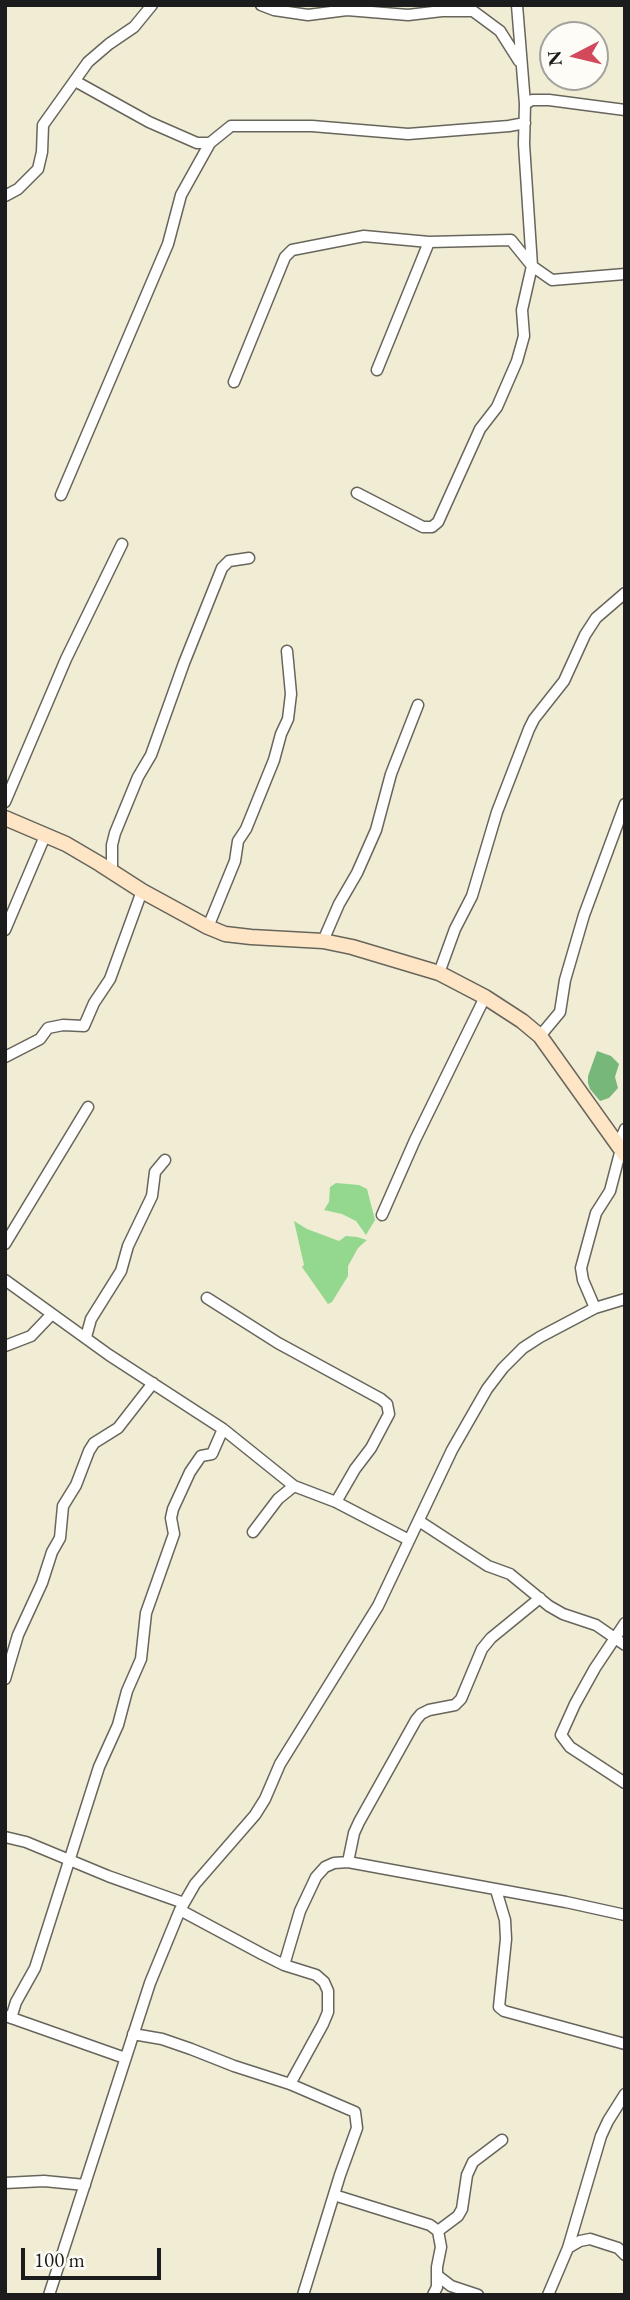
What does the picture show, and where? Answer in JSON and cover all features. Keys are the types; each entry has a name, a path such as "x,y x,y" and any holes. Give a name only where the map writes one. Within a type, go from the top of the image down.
{"street":[{"path":"5,196 18,190 38,169 43,125 88,62 134,27 152,5"},
{"path":"261,5 274,10 307,15 347,10 408,15 473,11 500,32 520,64"},
{"path":"357,493 422,527 432,527 438,522 480,429 496,407 517,361 524,336 522,310 531,266 525,104 516,5"},
{"path":"75,80 149,122 197,143 210,143"},
{"path":"525,104 532,100 549,100 625,110"},
{"path":"61,495 168,244 181,195 210,143 231,127 312,126 408,134 525,123"},
{"path":"234,382 285,257 292,250 364,236 429,242 511,240 531,266 552,280 625,274"},
{"path":"377,370 429,242"},
{"path":"5,802 66,659 122,544"},
{"path":"112,872 115,833 138,777 151,755 222,568 229,561 248,558"},
{"path":"439,973 455,929 472,896 497,812 529,729 564,681 585,635 596,618 625,593"},
{"path":"208,928 235,861 238,841 246,829 288,719 291,694 286,651"},
{"path":"323,941 376,830 391,774 418,705"},
{"path":"541,1036 559,1012 565,980 584,915 625,804"},
{"path":"5,818 66,844 208,928 225,934 251,937 323,941 439,973 485,996 541,1036 621,1149"},
{"path":"5,930 45,836"},
{"path":"5,1057 40,1039 48,1028 63,1025 84,1026 94,1003 110,979 142,891"},
{"path":"382,1215 485,996"},
{"path":"5,1244 88,1107"},
{"path":"595,1308 583,1280 583,1256 596,1213 610,1191 625,1129"},
{"path":"86,1337 91,1319 121,1271 128,1246 152,1196 155,1172 165,1160"},
{"path":"5,1280 109,1355 223,1430 294,1486 337,1502 409,1540"},
{"path":"207,1298 278,1343 387,1404 388,1414 371,1448 355,1469 337,1502"},
{"path":"48,2295 150,1983 182,1907 207,1868 255,1815 265,1799 281,1764 378,1606 452,1450 487,1389 503,1368 531,1342 595,1308 625,1299"},
{"path":"5,1346 31,1336 51,1315"},
{"path":"5,1679 18,1635 60,1538 63,1506 76,1485 89,1451 94,1443 118,1428 153,1383"},
{"path":"125,2058 8,2017 35,1968 99,1767 118,1725 127,1691 141,1659 146,1613 174,1534 171,1518 173,1509 190,1472 201,1456 212,1454 223,1430"},
{"path":"253,1532 278,1499 294,1486"},
{"path":"419,1521 488,1566 510,1574 563,1614 596,1625 615,1641"},
{"path":"348,1862 359,1822 416,1720 429,1710 456,1705 482,1649 491,1638 540,1598"},
{"path":"625,1623 595,1668 561,1735 570,1747 625,1783"},
{"path":"5,1837 26,1842 182,1907 284,1965 316,1975 324,1982 328,1991 323,2024 290,2084"},
{"path":"284,1965 300,1911 316,1877 325,1867 334,1863 348,1862 625,1915"},
{"path":"496,1890 505,1920 506,1939 499,2007 504,2011 625,2044"},
{"path":"133,2034 162,2039 290,2084 355,2112 357,2128 303,2295"},
{"path":"548,2295 568,2248 601,2136 625,2094"},
{"path":"438,2231 458,2217 462,2209 467,2175 473,2162 502,2140"},
{"path":"5,2183 44,2180 85,2185"},
{"path":"334,2196 430,2225 438,2231 442,2247 437,2267 437,2287 433,2295"},
{"path":"568,2248 590,2239 611,2245 625,2255"},
{"path":"438,2276 451,2286 478,2295"}],"green space":[{"path":"597,1051 611,1056 619,1064 615,1077 618,1088 609,1098 600,1101 588,1083"},
{"path":"336,1183 359,1185 367,1189 375,1220 366,1235 356,1221 324,1210 329,1202 330,1187"},
{"path":"294,1221 339,1241 346,1236 367,1240 358,1248 348,1266 348,1276 328,1304 302,1267 304,1265"}]}
